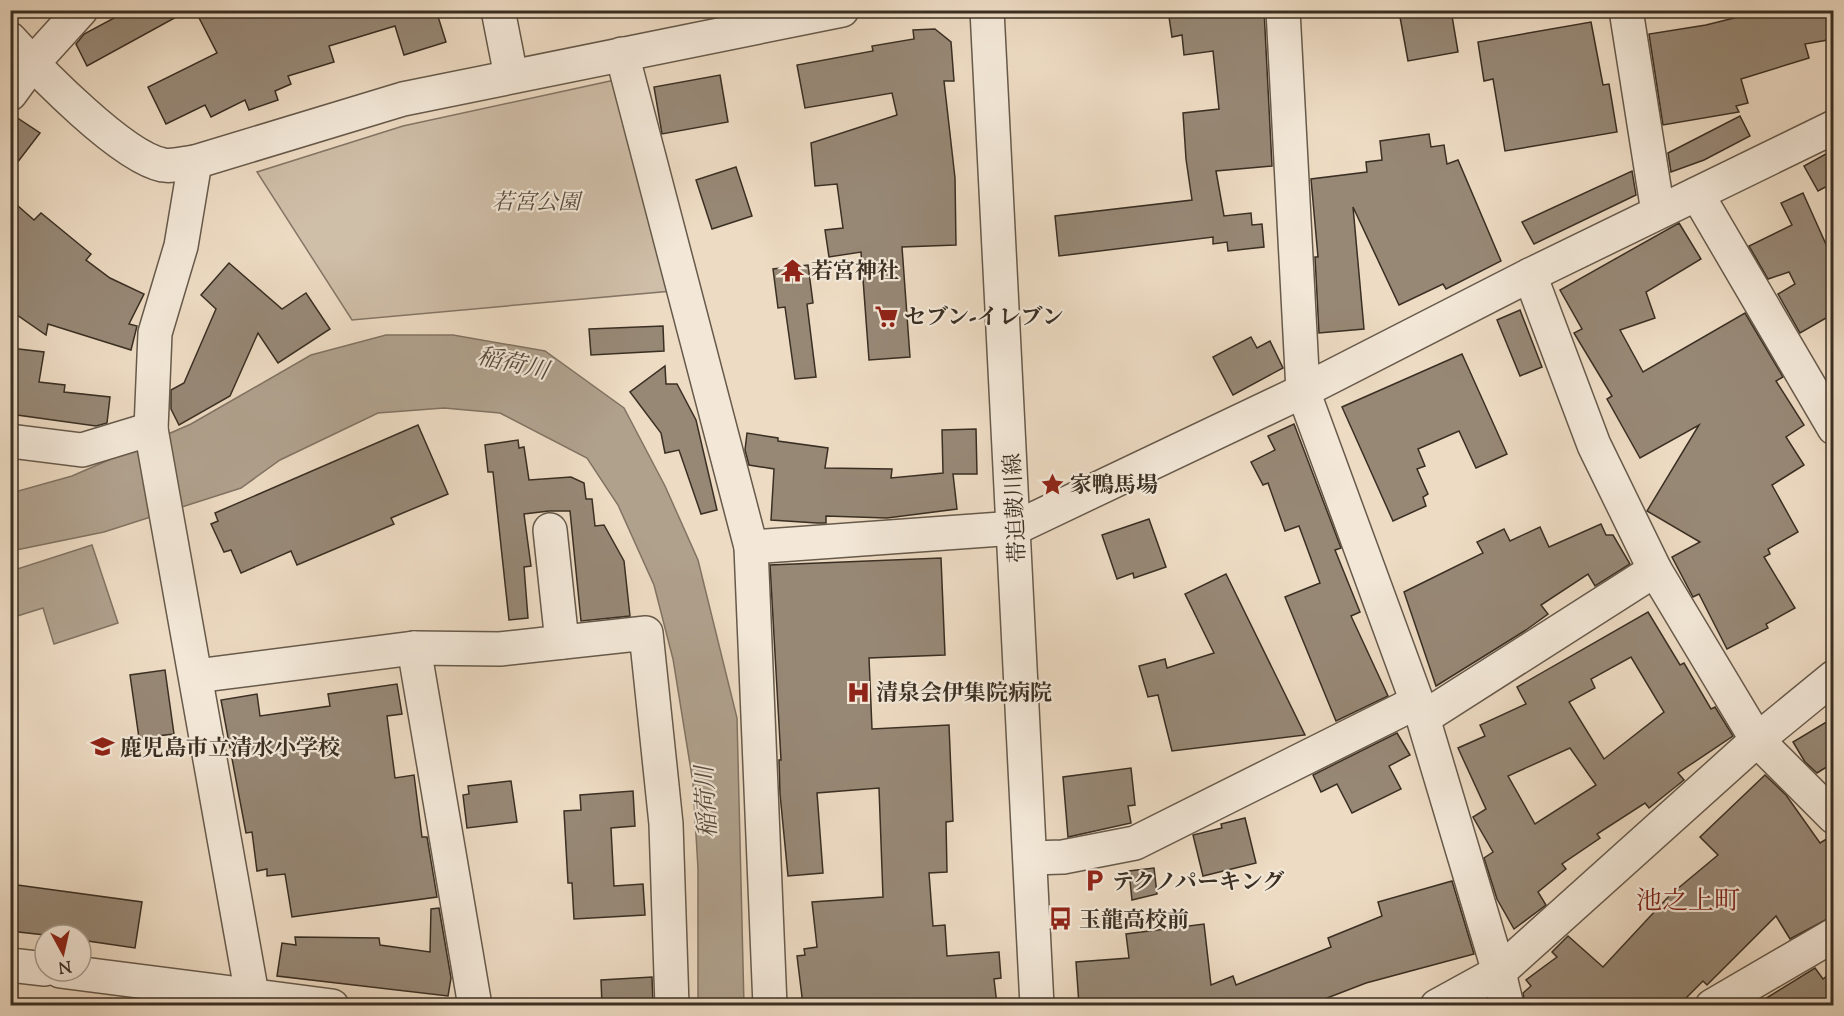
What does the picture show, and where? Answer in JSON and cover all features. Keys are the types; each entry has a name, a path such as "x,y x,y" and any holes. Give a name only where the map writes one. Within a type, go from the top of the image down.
{"street":[{"path":"10,94 32,64 81,10"},
{"path":"498,10 511,76"},
{"path":"10,39 32,64 126,149 163,165 195,162 403,99 842,10"},
{"name":"帯迫皷川線","path":"987,10 1015,528 1037,1005"},
{"path":"1283,10 1303,391 1420,710 1507,1005"},
{"path":"1626,10 1658,212"},
{"path":"621,54 751,547 770,1005"},
{"path":"751,547 1015,528 1303,391 1530,275 1833,127"},
{"path":"195,162 182,246 155,333 151,429 253,1000"},
{"path":"1697,194 1833,428"},
{"path":"1530,275 1594,445 1654,570 1757,740 1833,817"},
{"path":"10,441 82,450 151,429"},
{"path":"550,530 562,642"},
{"path":"1030,858 1063,857 1135,843 1420,710 1654,570"},
{"path":"196,676 414,648 500,649 646,633 666,824 672,1005"},
{"path":"414,648 475,1005"},
{"path":"1437,1005 1499,972 1757,740 1833,677"},
{"path":"1712,1005 1833,935"},
{"path":"10,965 33,968"},
{"path":"93,976 253,1000 332,1005"}],"green space":[{"name":"若宮公園","path":"615,80 672,291 352,320 257,172 403,126"}],"water":[{"name":"稲荷川","path":"386,335 453,335 545,351 624,408 665,486 698,560 737,718 744,1005 698,1005 698,869 693,783 673,659 654,585 618,505 587,458 500,413 444,408 378,413 280,460 241,488 104,532 11,551 11,493 72,476 191,424 311,355"},
{"path":"92,545 118,623 54,644 43,608 11,618 11,571"}],"building":[{"path":"129,10 189,10 87,66 76,44 84,34"},
{"path":"195,10 436,10 446,42 404,55 395,26 329,46 334,62 288,76 291,84 275,91 278,100 249,110 245,100 211,117 205,105 166,124 148,87 217,53"},
{"path":"1168,10 1264,10 1272,166 1216,171 1224,216 1251,213 1252,225 1262,224 1264,247 1228,251 1227,242 1213,244 1213,237 1059,256 1055,216 1192,200 1183,113 1219,109 1213,51 1184,55 1182,35 1172,37"},
{"path":"1451,10 1458,52 1408,61 1400,17"},
{"path":"1766,10 1833,10 1833,39 1805,44 1809,58 1741,79 1748,103 1736,106 1739,112 1663,125 1649,34 1706,25"},
{"path":"1591,22 1603,85 1609,84 1617,132 1505,151 1493,79 1484,81 1478,42"},
{"path":"935,29 951,42 954,81 944,81 955,178 956,245 902,247 910,357 869,360 861,252 829,257 825,230 843,228 837,184 815,186 811,143 897,115 892,93 805,108 797,65 873,51 872,46 914,39 913,30"},
{"path":"720,75 728,122 662,134 654,87"},
{"path":"10,113 40,133 10,172"},
{"path":"1740,116 1750,136 1704,160 1671,172 1668,153"},
{"path":"1429,134 1431,147 1444,145 1447,164 1458,160 1501,261 1446,289 1443,284 1399,305 1353,207 1364,329 1319,333 1315,257 1318,257 1311,179 1367,172 1366,162 1382,160 1380,141"},
{"path":"1833,150 1833,183 1818,191 1804,166"},
{"path":"736,167 752,216 712,229 696,180"},
{"path":"1632,171 1636,195 1534,244 1522,222"},
{"path":"1803,193 1833,260 1833,314 1800,333 1778,294 1795,284 1789,272 1768,279 1749,246 1792,225 1781,203"},
{"path":"10,199 34,220 41,213 91,254 86,260 110,278 144,294 129,324 137,326 131,350 48,324 46,335 10,310"},
{"path":"1679,223 1701,259 1646,292 1655,318 1620,330 1643,372 1745,313 1783,377 1776,381 1804,425 1786,437 1804,465 1772,485 1798,532 1768,549 1770,554 1764,557 1795,608 1766,624 1768,628 1727,649 1699,594 1693,597 1672,557 1700,542 1647,511 1699,425 1640,458 1607,399 1612,396 1574,333 1582,329 1560,290"},
{"path":"229,263 282,309 306,293 330,329 278,363 258,333 230,396 179,425 171,409 171,390 184,383 216,309 201,295"},
{"path":"808,265 813,303 807,304 816,377 795,379 785,307 778,308 773,269"},
{"path":"1520,310 1542,367 1520,376 1497,320"},
{"path":"663,326 664,351 591,355 589,329"},
{"path":"1251,337 1257,348 1270,341 1283,368 1233,395 1213,357"},
{"path":"10,348 44,352 39,382 65,385 64,392 110,397 107,423 96,426 10,414"},
{"path":"1462,354 1507,454 1476,468 1459,431 1418,449 1425,466 1417,469 1428,494 1423,497 1426,506 1393,521 1342,407"},
{"path":"665,366 666,384 677,384 696,420 717,510 701,514 679,450 665,453 661,433 630,392"},
{"path":"1294,424 1341,548 1335,550 1360,612 1351,616 1388,696 1336,721 1285,597 1320,583 1299,526 1285,531 1268,483 1263,485 1251,462 1275,450 1268,436"},
{"path":"418,425 448,494 391,518 394,524 297,565 291,551 241,573 231,550 224,552 211,524 218,521 215,513"},
{"path":"976,429 977,474 953,474 957,509 887,518 826,516 826,523 771,520 774,469 749,465 745,450 747,433 778,438 778,441 828,448 825,468 892,469 891,478 943,473 942,430"},
{"path":"518,440 519,448 524,447 529,480 571,477 584,483 586,499 592,499 595,526 604,525 624,561 630,616 581,621 570,511 549,511 524,514 531,566 524,567 528,618 509,620 493,472 488,472 485,445"},
{"path":"1149,519 1166,567 1134,578 1133,573 1117,579 1102,535"},
{"path":"1601,524 1606,535 1613,535 1630,564 1595,586 1588,574 1541,605 1548,614 1436,686 1404,592 1483,553 1477,542 1504,529 1510,541 1540,527 1549,547"},
{"path":"941,558 945,655 869,658 872,729 949,725 953,821 946,822 947,872 929,873 933,926 945,925 947,956 999,952 1001,978 994,979 997,1005 803,1005 797,956 805,955 804,949 817,947 812,902 883,897 879,788 817,793 823,873 788,876 780,794 779,760 781,760 770,565"},
{"path":"1226,574 1305,735 1172,751 1158,695 1148,697 1139,666 1165,659 1167,668 1214,653 1185,594"},
{"path":"1648,612 1680,665 1684,663 1711,709 1715,707 1733,736 1678,773 1684,780 1649,808 1645,803 1597,834 1600,838 1562,864 1566,869 1538,892 1546,905 1514,929 1497,899 1484,858 1493,852 1473,817 1486,809 1458,748 1485,736 1480,725 1526,704 1517,687","holes":["1631,657 1664,712 1604,759 1569,702 1595,688 1591,679","1570,748 1596,785 1535,824 1508,776"]},
{"path":"165,670 174,734 139,738 130,675"},
{"path":"397,684 402,714 387,716 395,778 414,775 422,837 427,837 437,897 292,917 285,874 267,876 267,869 257,871 252,832 246,833 221,700 257,694 260,716 330,706 328,694"},
{"path":"1833,718 1833,763 1817,773 1805,762 1793,742"},
{"path":"1397,733 1410,755 1389,766 1401,789 1352,813 1337,784 1321,792 1313,775"},
{"path":"1131,768 1135,805 1128,806 1131,823 1068,837 1063,777"},
{"path":"1765,775 1786,795 1820,843 1833,835 1833,916 1790,939 1776,916 1707,985 1703,981 1679,1005 1525,1005 1523,993 1531,986 1526,980 1557,957 1552,952 1568,936 1603,967 1670,895 1718,855 1700,837"},
{"path":"511,781 517,822 467,828 463,795 469,794 468,786"},
{"path":"633,791 635,826 611,828 614,886 643,884 645,915 574,919 572,883 568,883 564,811 581,810 580,795"},
{"path":"1245,818 1256,863 1203,876 1193,835 1222,828 1221,824"},
{"path":"1154,868 1157,894 1132,900 1129,871"},
{"path":"1452,881 1474,954 1366,983 1309,1005 1079,1005 1076,962 1129,958 1126,934 1204,924 1211,985 1233,976 1236,985 1331,947 1328,938 1382,916 1378,902"},
{"path":"10,884 142,902 135,948 93,942 93,923 33,923 33,934 10,931"},
{"path":"439,908 451,978 448,996 277,976 282,943 296,945 295,937 379,938 380,945 430,952 431,909"},
{"path":"1815,968 1823,979 1833,971 1833,1005 1755,1005"},
{"path":"652,977 653,1005 602,1005 601,980"}],"place":[{"name":"若宮神社","path":"793,270"},
{"name":"セブン-イレブン","path":"886,316"},
{"name":"家鴨馬場","path":"1052,484"},
{"name":"清泉会伊集院病院","path":"858,692"},
{"name":"鹿児島市立清水小学校","path":"102,747"},
{"name":"テクノパーキング","path":"1094,881"},
{"name":"玉龍高校前","path":"1061,919"}],"district":[{"name":"池之上町","path":"1688,900"}]}
